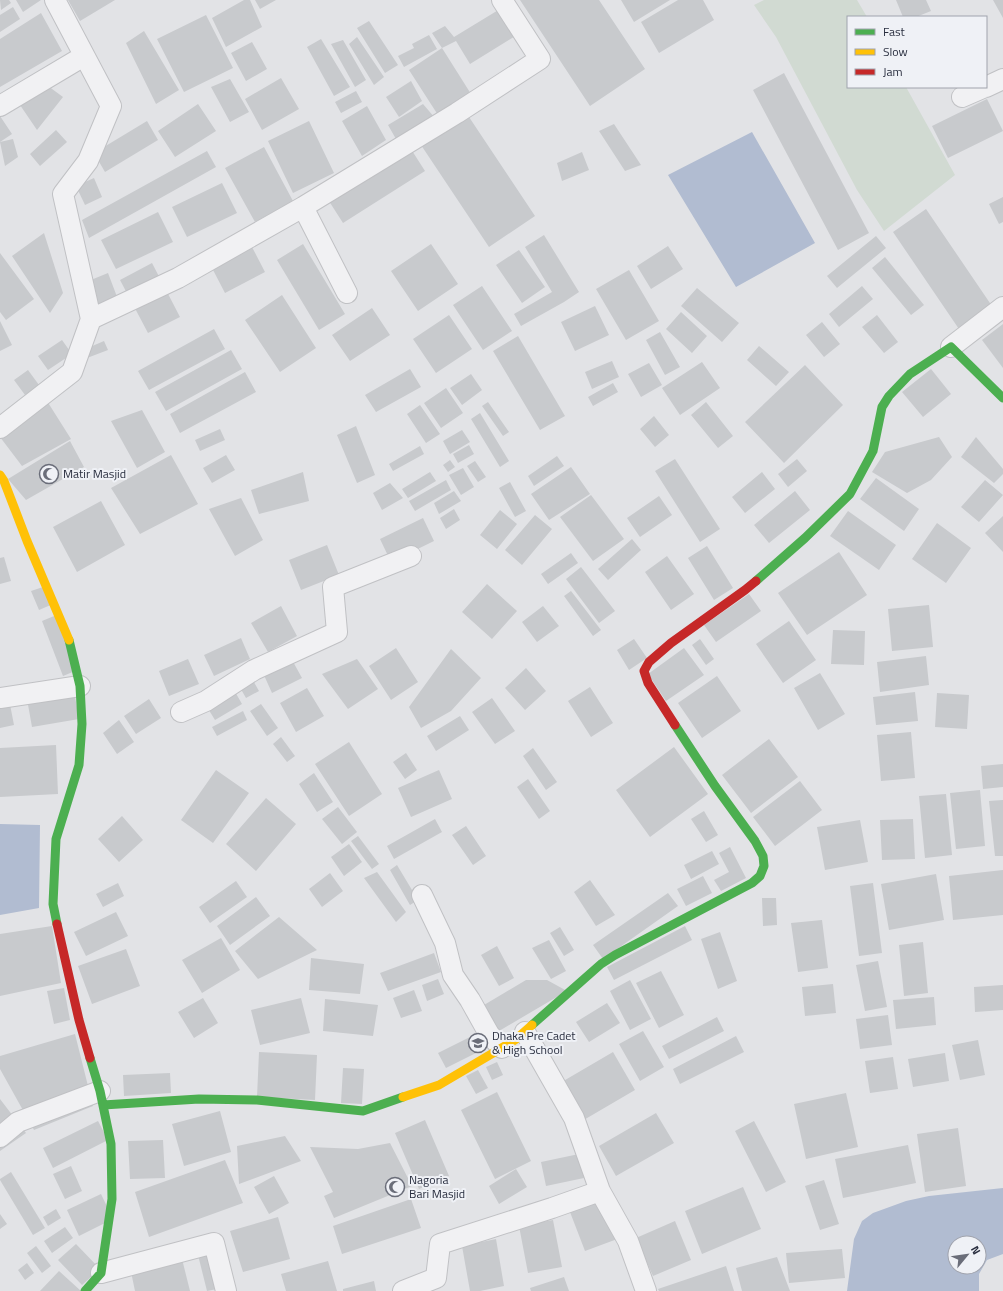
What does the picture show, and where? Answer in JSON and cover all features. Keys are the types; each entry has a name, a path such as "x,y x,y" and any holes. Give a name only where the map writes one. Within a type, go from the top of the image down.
{"street":[{"path":"0,428 72,372 91,319 63,194 88,160 111,106 55,0"},
{"path":"91,319 178,278 303,207 457,113 540,59 502,0"},
{"path":"0,106 84,56"},
{"path":"987,86 1003,79"},
{"path":"962,97 983,88"},
{"path":"303,207 347,293"},
{"path":"0,1137 18,1122 101,1098 257,1100 363,1111 439,1085 515,1040 601,964 615,955 730,895 760,876 764,866 763,856 755,841 715,786 648,683 644,670 649,662 671,643 745,590 805,538 850,494 874,451 882,408 888,396 910,374 951,347 1003,307"},
{"path":"951,347 1003,398"},
{"path":"0,475 4,481 27,541 68,635 80,686 82,724 79,765 56,840 53,904 79,1020 101,1098 111,1144 112,1199 101,1273 85,1291"},
{"path":"180,712 206,701 254,670 337,632 333,587 411,556"},
{"path":"0,698 80,686"},
{"path":"422,895 445,943 453,975 470,1000 489,1034 502,1048"},
{"path":"525,1032 574,1118 600,1191 628,1241 646,1291"},
{"path":"403,1291 436,1278 440,1244 600,1191"},
{"path":"101,1273 214,1243 226,1291"}],"shaded area":[{"path":"764,0 857,0 866,16 847,16 847,88 907,88 955,175 884,231 857,190 776,37 754,5"}],"water":[{"path":"752,132 815,243 736,287 668,175"},
{"path":"0,824 40,825 39,908 0,915"},
{"path":"1003,1188 1003,1254 987,1260 987,1235 947,1235 947,1275 979,1275 979,1291 847,1291 854,1239 862,1221 873,1213 906,1201 929,1196"}],"building":[{"path":"0,0 9,0 11,3 1,10"},
{"path":"16,0 41,0 23,12"},
{"path":"68,0 115,0 80,21"},
{"path":"244,0 250,0 262,27 226,47 212,18"},
{"path":"255,0 276,0 260,9"},
{"path":"520,0 599,0 645,69 590,106"},
{"path":"621,0 670,0 634,22"},
{"path":"678,0 703,0 714,20 659,53 641,22"},
{"path":"896,0 926,0 931,11 918,16 903,16"},
{"path":"993,0 1003,0 1003,18"},
{"path":"13,7 20,19 0,32 0,15"},
{"path":"500,9 517,35 470,64 456,41 442,48 432,33 445,26 454,37"},
{"path":"41,13 62,51 0,87 0,39"},
{"path":"206,15 233,68 184,92 157,39"},
{"path":"369,21 398,65 385,73 357,28"},
{"path":"144,31 179,90 156,104 126,43"},
{"path":"429,35 437,49 404,67 398,56 414,48 412,44"},
{"path":"357,37 384,77 374,85 349,44"},
{"path":"321,39 350,87 334,96 307,47"},
{"path":"343,40 366,80 355,87 331,44"},
{"path":"252,42 267,69 246,81 231,53"},
{"path":"442,48 471,94 438,115 409,70"},
{"path":"784,73 869,233 838,250 753,90"},
{"path":"281,78 299,109 262,130 245,99"},
{"path":"230,79 249,112 230,122 211,87"},
{"path":"411,81 422,101 399,117 386,97"},
{"path":"48,86 63,97 37,130 20,105"},
{"path":"356,91 362,102 341,113 335,102"},
{"path":"987,99 1003,131 948,158 932,126"},
{"path":"198,104 216,131 175,157 158,131"},
{"path":"423,104 435,118 396,139 388,125"},
{"path":"367,106 386,140 362,156 342,121"},
{"path":"467,114 535,216 489,247 421,145"},
{"path":"0,116 12,134 0,142"},
{"path":"147,121 158,140 105,172 94,153"},
{"path":"309,121 334,173 293,193 268,141"},
{"path":"614,124 641,165 625,171 599,131"},
{"path":"56,130 67,142 40,166 30,154"},
{"path":"13,139 18,157 5,166 0,142"},
{"path":"409,146 425,171 343,223 327,198"},
{"path":"264,147 293,201 255,222 225,168"},
{"path":"207,151 216,167 89,238 82,220"},
{"path":"582,152 589,170 562,181 557,163"},
{"path":"94,178 102,197 85,205 76,186"},
{"path":"222,183 237,213 187,237 172,207"},
{"path":"1003,197 1003,222 999,224 989,204"},
{"path":"926,209 994,309 961,332 893,232"},
{"path":"158,212 173,242 116,269 101,240"},
{"path":"44,233 63,293 50,313 12,256"},
{"path":"544,235 579,292 521,326 514,314 552,292 525,247"},
{"path":"876,236 886,248 837,288 827,276"},
{"path":"303,244 345,314 319,330 277,260"},
{"path":"431,244 458,284 418,311 391,271"},
{"path":"668,246 683,269 651,289 637,266"},
{"path":"252,247 265,272 225,293 212,268"},
{"path":"519,250 545,287 522,303 496,265"},
{"path":"0,253 34,299 6,320 0,312"},
{"path":"885,257 924,305 911,315 872,268"},
{"path":"152,263 180,317 148,333 120,280"},
{"path":"629,270 659,321 626,340 596,289"},
{"path":"108,273 119,302 97,311 86,282"},
{"path":"482,286 512,331 483,350 453,305"},
{"path":"862,286 873,299 839,327 829,314"},
{"path":"697,288 739,323 722,342 681,306"},
{"path":"282,295 316,348 280,372 245,320"},
{"path":"595,306 609,335 575,351 561,322"},
{"path":"372,308 390,335 350,361 332,335"},
{"path":"681,312 707,336 692,353 666,329"},
{"path":"449,315 472,349 436,373 413,339"},
{"path":"877,315 898,342 884,353 862,327"},
{"path":"0,321 12,345 0,351"},
{"path":"822,322 840,344 824,357 806,335"},
{"path":"1003,324 1003,368 982,340"},
{"path":"214,329 225,349 149,390 138,371"},
{"path":"660,332 680,367 665,375 646,340"},
{"path":"518,336 565,416 540,430 493,351"},
{"path":"62,340 72,354 48,370 38,356"},
{"path":"104,341 108,350 87,358 83,350"},
{"path":"759,346 789,372 776,386 747,360"},
{"path":"231,350 242,369 166,411 155,392"},
{"path":"612,361 619,377 592,389 585,372"},
{"path":"702,362 720,388 680,415 662,388"},
{"path":"649,363 662,385 641,397 628,374"},
{"path":"805,365 843,405 784,463 745,422"},
{"path":"410,369 421,387 376,412 365,395"},
{"path":"931,369 951,394 923,417 902,392"},
{"path":"28,370 39,385 25,395 14,380"},
{"path":"245,372 256,392 180,433 170,414"},
{"path":"471,374 482,390 462,405 450,388"},
{"path":"613,383 618,392 593,406 588,397"},
{"path":"446,388 463,413 441,428 424,403"},
{"path":"47,401 71,439 22,466 0,437"},
{"path":"488,402 509,432 503,436 482,406"},
{"path":"706,402 733,436 718,448 691,415"},
{"path":"420,405 440,434 426,443 407,414"},
{"path":"142,410 165,452 137,468 111,421"},
{"path":"480,413 509,461 500,467 471,419"},
{"path":"654,416 669,435 655,447 640,429"},
{"path":"356,426 375,475 357,483 337,435"},
{"path":"220,429 225,440 200,451 195,440"},
{"path":"462,430 470,442 450,454 443,441"},
{"path":"939,437 952,457 931,480 907,493 872,472 885,452"},
{"path":"976,437 1003,469 1003,474 994,483 961,457"},
{"path":"70,441 84,467 26,500 8,479"},
{"path":"469,445 474,454 458,463 453,454"},
{"path":"420,446 424,454 393,471 389,464"},
{"path":"171,455 198,504 140,534 111,488"},
{"path":"226,455 235,470 212,483 203,468"},
{"path":"557,456 564,466 534,486 528,476"},
{"path":"675,459 720,529 700,542 655,471"},
{"path":"797,459 807,471 788,487 778,474"},
{"path":"450,460 455,467 448,472 443,465"},
{"path":"475,461 486,477 478,482 467,466"},
{"path":"571,467 590,494 549,520 531,494"},
{"path":"463,468 474,487 461,495 449,475"},
{"path":"303,472 309,501 259,514 251,490"},
{"path":"430,472 436,481 408,498 402,489"},
{"path":"762,472 775,489 745,513 732,497"},
{"path":"876,478 919,509 904,531 860,499"},
{"path":"446,480 451,490 415,511 409,501"},
{"path":"985,480 1003,495 979,522 961,507"},
{"path":"510,482 526,511 515,517 499,488"},
{"path":"390,483 403,498 382,510 373,493"},
{"path":"454,491 461,501 439,514 434,503"},
{"path":"795,491 810,510 769,543 754,525"},
{"path":"591,495 624,539 593,561 560,517"},
{"path":"659,496 672,515 640,537 627,518"},
{"path":"241,498 263,540 235,556 209,509"},
{"path":"101,501 125,545 77,572 53,527"},
{"path":"454,509 460,520 446,529 440,518"},
{"path":"500,510 517,524 497,549 480,535"},
{"path":"848,511 896,545 879,570 830,536"},
{"path":"535,515 552,529 522,565 505,550"},
{"path":"1003,516 1003,552 985,533"},
{"path":"423,518 434,541 391,562 380,539"},
{"path":"937,523 971,548 946,583 912,559"},
{"path":"632,539 641,550 608,580 598,569"},
{"path":"327,545 339,575 301,590 289,560"},
{"path":"707,546 733,588 714,600 688,558"},
{"path":"839,552 867,595 807,635 778,593"},
{"path":"571,553 578,563 548,584 541,574"},
{"path":"667,556 694,594 671,610 645,572"},
{"path":"4,557 11,581 0,584 0,558"},
{"path":"581,567 615,611 599,623 566,579"},
{"path":"487,584 517,611 492,639 462,612"},
{"path":"46,586 53,604 39,610 31,591"},
{"path":"571,591 601,630 593,636 564,596"},
{"path":"749,594 761,611 716,642 704,625"},
{"path":"929,605 933,647 892,651 888,609"},
{"path":"281,606 297,636 268,652 251,623"},
{"path":"543,606 559,626 537,642 522,622"},
{"path":"59,614 80,669 63,676 42,621"},
{"path":"789,621 816,660 783,683 756,644"},
{"path":"833,630 865,631 864,665 831,664"},
{"path":"241,638 250,659 214,676 204,655"},
{"path":"634,639 647,658 629,670 617,650"},
{"path":"700,639 714,659 706,665 692,645"},
{"path":"396,648 418,682 391,700 369,666"},
{"path":"684,648 704,675 666,701 648,674"},
{"path":"451,649 481,678 451,711 421,728 409,707"},
{"path":"926,656 929,685 880,692 877,662"},
{"path":"291,658 302,678 272,693 263,673"},
{"path":"188,659 199,684 169,696 159,671"},
{"path":"357,659 378,689 348,709 322,674"},
{"path":"526,668 546,691 525,710 505,688"},
{"path":"820,673 845,714 818,730 794,688"},
{"path":"717,676 741,711 702,738 678,703"},
{"path":"251,677 259,691 246,698 238,684"},
{"path":"72,680 79,719 32,727 25,688"},
{"path":"590,687 613,723 591,737 568,701"},
{"path":"307,688 324,716 296,732 280,703"},
{"path":"7,689 14,725 0,728 0,690"},
{"path":"234,690 242,704 215,720 207,707"},
{"path":"915,692 918,721 876,725 873,697"},
{"path":"937,693 969,695 967,729 935,727"},
{"path":"492,698 515,731 495,744 472,712"},
{"path":"149,699 161,718 136,734 124,716"},
{"path":"261,704 278,728 267,736 250,711"},
{"path":"243,711 247,720 217,736 212,727"},
{"path":"460,716 469,730 436,751 427,736"},
{"path":"119,720 134,742 117,754 103,733"},
{"path":"911,732 915,778 881,781 877,735"},
{"path":"281,737 295,756 287,762 273,744"},
{"path":"769,739 798,777 751,813 722,775"},
{"path":"349,742 382,794 349,816 315,764"},
{"path":"56,745 58,794 0,797 0,748"},
{"path":"674,747 708,794 650,837 616,790"},
{"path":"533,748 557,782 546,790 523,756"},
{"path":"406,753 417,770 405,779 393,762"},
{"path":"1003,764 1003,787 983,789 981,766"},
{"path":"216,770 249,793 213,843 181,820"},
{"path":"439,770 452,799 411,817 398,788"},
{"path":"314,773 333,802 317,812 299,784"},
{"path":"528,779 550,811 539,819 517,787"},
{"path":"800,781 822,810 775,846 753,817"},
{"path":"980,790 985,846 956,849 950,793"},
{"path":"946,794 952,855 925,858 919,796"},
{"path":"266,798 296,824 256,871 226,844"},
{"path":"1003,800 1003,856 995,856 989,801"},
{"path":"338,807 357,832 342,844 322,819"},
{"path":"704,811 718,835 706,842 691,819"},
{"path":"122,816 143,840 119,862 98,839"},
{"path":"435,819 442,832 394,859 387,846"},
{"path":"913,819 915,859 882,860 880,820"},
{"path":"860,820 868,862 825,870 817,827"},
{"path":"466,826 486,856 473,865 452,835"},
{"path":"358,836 379,864 372,869 351,841"},
{"path":"349,844 362,862 344,876 331,857"},
{"path":"730,847 746,878 721,891 714,880 729,872 719,853"},
{"path":"712,851 719,864 691,879 684,865"},
{"path":"397,865 418,900 410,905 390,870"},
{"path":"1003,870 1003,915 953,920 949,876"},
{"path":"377,872 406,912 396,922 364,878"},
{"path":"330,873 343,891 322,907 309,889"},
{"path":"936,874 944,920 889,930 881,884"},
{"path":"703,876 712,893 686,906 677,889"},
{"path":"590,880 615,915 596,926 574,892"},
{"path":"236,881 247,897 210,923 199,907"},
{"path":"118,883 124,896 103,907 96,894"},
{"path":"873,883 882,953 859,956 850,886"},
{"path":"668,893 678,906 603,959 593,945"},
{"path":"256,897 270,916 230,945 217,926"},
{"path":"762,898 776,898 777,925 763,926"},
{"path":"116,912 128,936 86,956 74,932"},
{"path":"279,917 317,950 258,979 235,951"},
{"path":"822,920 828,968 798,972 791,923"},
{"path":"52,926 61,983 0,996 0,934"},
{"path":"685,926 692,940 614,980 607,967"},
{"path":"560,927 574,950 564,956 550,933"},
{"path":"720,932 737,981 718,989 701,939"},
{"path":"221,938 240,970 202,993 182,960"},
{"path":"549,940 566,971 551,979 532,948"},
{"path":"923,942 928,993 904,996 899,945"},
{"path":"497,946 514,978 499,986 481,955"},
{"path":"126,949 140,986 92,1004 78,966"},
{"path":"434,953 441,972 388,991 380,973"},
{"path":"311,958 364,964 360,994 309,990"},
{"path":"878,961 887,1007 865,1011 856,965"},
{"path":"661,971 684,1015 659,1028 636,983"},
{"path":"438,979 444,994 427,1001 422,985"},
{"path":"526,980 547,980 567,991 499,1031 484,1005"},
{"path":"630,980 651,1019 630,1030 610,991"},
{"path":"833,984 836,1013 805,1016 802,987"},
{"path":"1003,985 1003,1010 975,1012 974,987"},
{"path":"64,988 70,1020 54,1024 47,991"},
{"path":"414,990 422,1011 401,1018 393,998"},
{"path":"934,997 936,1025 896,1029 893,1000"},
{"path":"203,998 218,1023 194,1038 178,1012"},
{"path":"301,998 310,1033 260,1045 251,1010"},
{"path":"325,999 378,1005 373,1036 323,1031"},
{"path":"607,1003 620,1023 589,1042 576,1022"},
{"path":"888,1015 892,1045 860,1049 856,1019"},
{"path":"717,1017 724,1031 669,1059 662,1046"},
{"path":"643,1031 664,1067 640,1081 619,1044"},
{"path":"480,1032 488,1047 446,1068 438,1053"},
{"path":"75,1034 93,1106 34,1130 0,1069 0,1056"},
{"path":"736,1036 744,1052 680,1084 673,1069"},
{"path":"978,1040 985,1075 960,1080 952,1045"},
{"path":"259,1052 317,1055 315,1100 257,1097"},
{"path":"613,1052 635,1090 582,1121 560,1083"},
{"path":"945,1053 949,1081 913,1087 908,1059"},
{"path":"893,1057 898,1089 870,1093 865,1061"},
{"path":"497,1062 503,1075 492,1080 486,1067"},
{"path":"343,1068 364,1069 362,1104 341,1103"},
{"path":"478,1070 488,1088 476,1094 466,1076"},
{"path":"170,1073 171,1093 124,1096 123,1075"},
{"path":"497,1092 531,1161 495,1179 461,1110"},
{"path":"846,1093 858,1147 806,1159 794,1104"},
{"path":"0,1099 26,1133 0,1151"},
{"path":"220,1111 231,1152 184,1166 172,1124"},
{"path":"656,1113 674,1143 616,1176 599,1146"},
{"path":"425,1120 449,1176 419,1189 395,1133"},
{"path":"98,1121 108,1140 53,1168 43,1148"},
{"path":"754,1121 786,1182 766,1192 735,1131"},
{"path":"958,1128 966,1186 925,1192 917,1134"},
{"path":"285,1136 301,1161 239,1184 237,1146"},
{"path":"163,1140 165,1178 130,1179 128,1141"},
{"path":"390,1143 412,1186 334,1218 324,1196 333,1192 310,1147 358,1149"},
{"path":"908,1145 916,1183 843,1198 835,1159"},
{"path":"579,1154 584,1178 546,1186 541,1162"},
{"path":"225,1160 243,1203 149,1237 135,1192"},
{"path":"71,1166 82,1191 65,1199 53,1174"},
{"path":"516,1169 527,1187 499,1204 489,1186"},
{"path":"11,1172 45,1228 33,1235 0,1180"},
{"path":"274,1176 289,1203 269,1214 254,1187"},
{"path":"824,1180 839,1224 820,1230 805,1186"},
{"path":"743,1187 761,1229 702,1254 685,1211"},
{"path":"101,1194 113,1219 79,1236 67,1210"},
{"path":"411,1199 421,1228 342,1254 333,1226"},
{"path":"605,1199 620,1238 585,1251 570,1212"},
{"path":"56,1209 61,1218 48,1226 43,1217"},
{"path":"0,1214 7,1224 0,1229"},
{"path":"278,1217 290,1259 243,1272 230,1231"},
{"path":"553,1220 562,1267 528,1273 519,1226"},
{"path":"675,1221 691,1260 653,1276 636,1238"},
{"path":"65,1227 73,1238 52,1253 44,1241"},
{"path":"496,1239 504,1286 480,1291 470,1291 462,1246"},
{"path":"76,1244 100,1269 82,1285 58,1260"},
{"path":"36,1246 51,1266 42,1273 27,1253"},
{"path":"217,1246 227,1287 207,1291 197,1251"},
{"path":"842,1249 845,1278 789,1283 786,1253"},
{"path":"181,1255 190,1291 135,1291 130,1267"},
{"path":"777,1257 790,1291 742,1291 736,1268"},
{"path":"328,1261 337,1291 286,1291 281,1274"},
{"path":"27,1263 34,1273 25,1280 18,1270"},
{"path":"726,1266 734,1291 659,1291 658,1289"},
{"path":"59,1271 81,1291 40,1291"},
{"path":"564,1277 569,1291 531,1291 530,1288"},
{"path":"374,1281 376,1291 343,1291 343,1289"}],"traffic: fast":[{"path":"756,581 805,538 850,494 873,451 882,407 889,396 910,374 951,347 1003,398"},
{"path":"57,924 53,904 56,839 79,765 82,724 80,686 69,640"},
{"path":"532,1025 601,964 615,955 752,883 760,876 764,866 763,856 755,841 715,786 675,725"},
{"path":"85,1291 101,1273 112,1199 111,1144 100,1091 90,1058"},
{"path":"103,1105 199,1099 257,1100 363,1111 403,1097"}],"traffic: slow":[{"path":"0,475 4,481 27,541 69,640"},
{"path":"403,1097 439,1085 515,1040 532,1025"}],"traffic: jam":[{"path":"675,725 648,683 644,671 649,662 671,643 756,581"},
{"path":"57,924 79,1020 90,1058"}],"place":[{"name":"Matir Masjid","path":"49,474"},
{"name":"Dhaka Pre Cadet & High School","path":"478,1043"},
{"name":"Nagoria Bari Masjid","path":"395,1187"}]}
